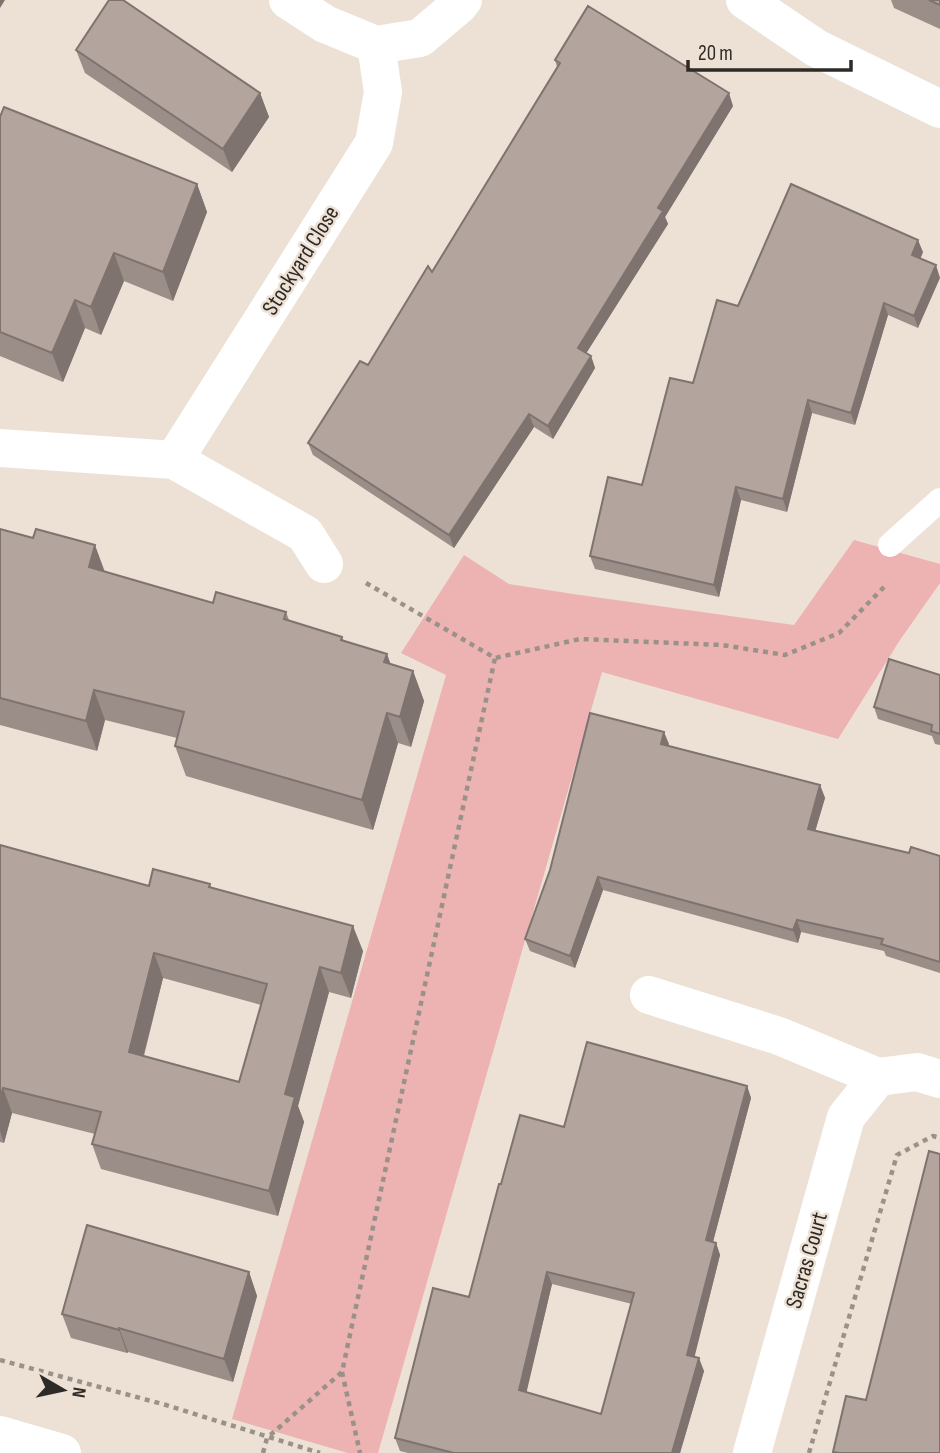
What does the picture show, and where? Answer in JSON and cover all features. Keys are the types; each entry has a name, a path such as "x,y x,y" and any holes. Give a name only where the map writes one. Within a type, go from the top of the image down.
{"street":[{"path":"288,0 325,24 376,45 420,38 463,0"},
{"path":"746,0 816,48 940,109"},
{"name":"Stockyard Close","path":"174,460 374,143 383,92 376,45"},
{"path":"0,448 174,460 305,534 324,564"},
{"path":"649,995 779,1036 878,1077 917,1072 940,1079"},
{"name":"Sacras Court","path":"752,1453 846,1117 878,1077"},
{"path":"0,1435 62,1453"}],"lane":[{"path":"890,545 940,500"}],"path":[{"path":"324,564 356,577 495,658 580,639 722,645 785,655 839,633 885,586 890,545"},
{"path":"360,1453 342,1372 495,658"},
{"path":"809,1453 897,1155 933,1136 940,1138"},
{"path":"0,1360 166,1405 320,1453"},
{"path":"263,1453 267,1438 342,1372"}],"shaded area":[{"path":"854,540 940,564 940,583 900,640 838,739 602,672 378,1453 348,1453 232,1419 446,675 401,653 464,555 509,584 794,625"}],"building":[{"path":"109,0 123,0 260,93 223,149 76,50"},
{"path":"588,6 729,93 658,208 663,211 578,348 591,356 548,426 529,414 449,535 308,443 360,361 368,365 428,266 432,272 560,63 555,60"},
{"path":"4,107 197,184 163,272 114,253 91,307 75,300 52,353 0,332 0,117"},
{"path":"791,184 918,240 912,255 936,265 914,316 884,303 851,413 808,400 783,499 736,487 714,585 590,556 608,477 642,485 670,378 693,383 717,300 738,306"},
{"path":"0,529 33,538 36,529 95,545 89,567 213,603 216,592 286,612 284,619 387,654 384,662 413,671 400,717 387,713 362,800 175,746 184,712 94,690 86,721 0,698"},
{"path":"889,659 940,675 940,734 931,731 932,725 874,707"},
{"path":"590,713 664,732 661,744 820,785 808,829 909,853 911,847 940,856 940,962 881,944 883,939 797,920 793,930 598,877 570,956 525,939 550,870"},
{"path":"0,845 149,886 153,869 353,926 341,973 320,967 285,1094 295,1097 269,1191 92,1144 101,1112 3,1088 0,1099","holes":["154,953 267,984 239,1082 129,1052"]},
{"path":"587,1042 747,1086 706,1240 716,1243 687,1355 699,1358 672,1453 454,1453 395,1438 433,1288 469,1297 520,1115 564,1127","holes":["547,1272 634,1293 601,1414 519,1390"]},
{"path":"929,1151 940,1154 940,1453 833,1452 846,1396 866,1400"},
{"path":"87,1225 249,1272 224,1359 62,1314"}]}
